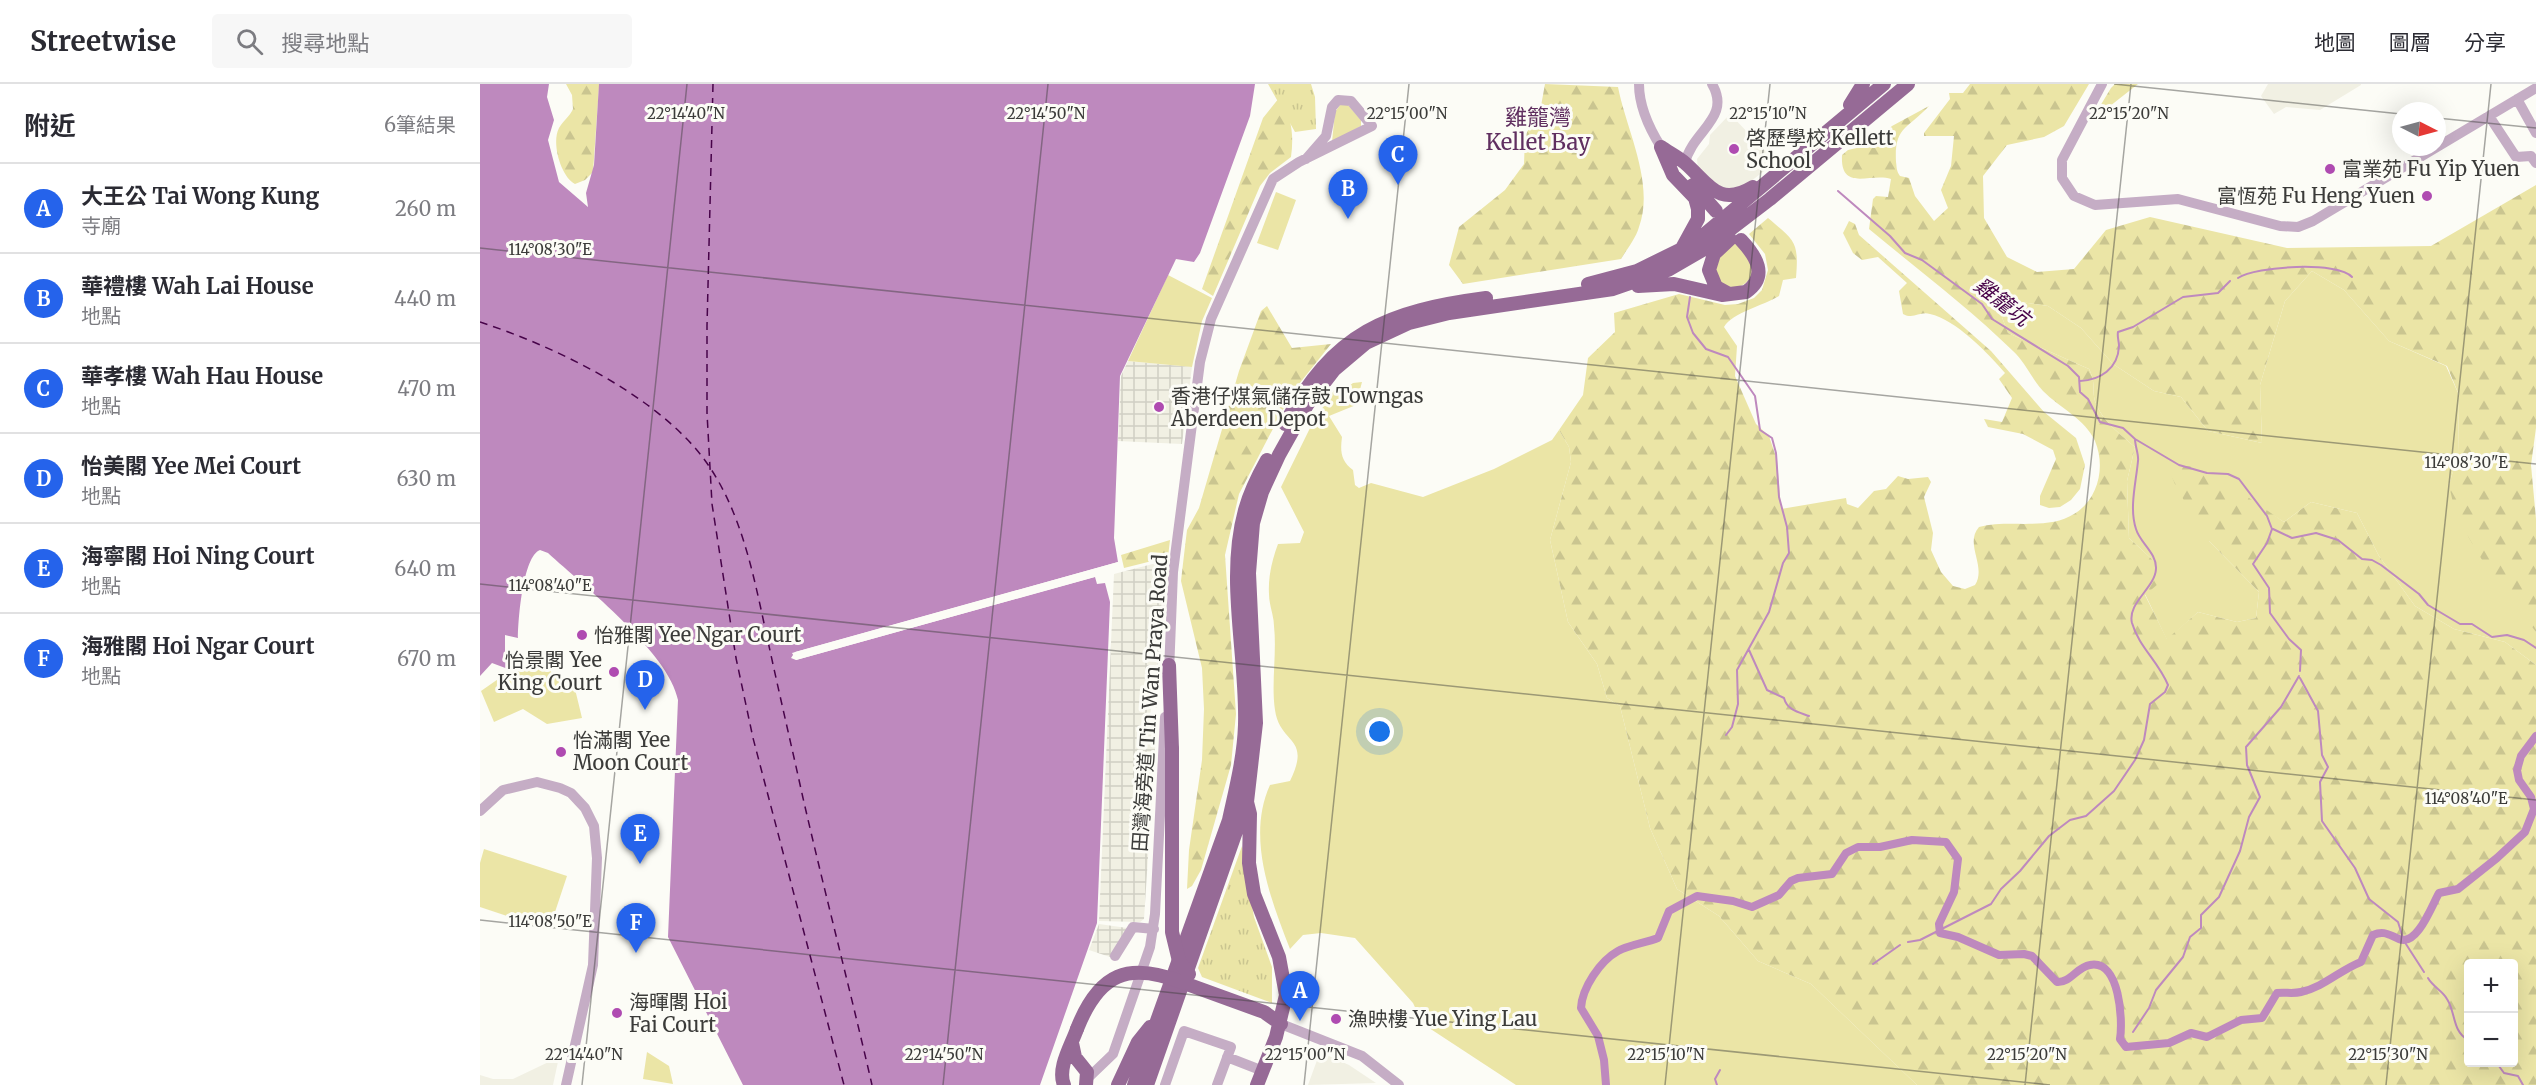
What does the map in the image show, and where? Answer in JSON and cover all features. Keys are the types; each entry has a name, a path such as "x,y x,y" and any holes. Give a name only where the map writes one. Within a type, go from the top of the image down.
{"main road":[{"path":"1842,117 1863,84"},
{"path":"1134,1085 1229,820 1239,778 1245,725 1238,571 1242,523 1254,485 1302,393 1319,369 1354,338 1386,320 1405,313 1447,303 1593,283 1637,271 1681,250 1702,237 1842,117 1882,89 1908,84"},
{"path":"1627,286 1653,277 1687,260 1770,199 1821,156 1882,89"},
{"path":"1660,147 1685,163 1714,191 1727,196 1745,192 1768,181"},
{"path":"1660,147 1716,211"},
{"path":"1660,147 1673,175 1695,198 1698,209 1698,219 1681,250"},
{"path":"1735,294 1716,287 1710,275 1711,260 1770,199"},
{"path":"1147,1085 1247,802 1256,723 1249,573 1253,523 1273,467 1295,425 1321,385 1358,349 1386,332 1409,323 1449,313 1627,286 1674,284 1722,295 1735,294 1750,288 1759,273 1755,256 1742,240"},
{"path":"1169,665 1172,749 1172,932 1179,961 1204,990"},
{"path":"1247,802 1250,814 1247,838 1254,894 1285,980 1286,1003 1281,1024 1257,1085"},
{"path":"1062,1079 1065,1060 1093,996 1122,974 1146,971 1264,1012 1281,1024"},
{"path":"1118,1085 1138,1042 1156,1019"},
{"path":"1072,1043 1088,1073"},
{"path":"1062,1079 1071,1065 1088,1073"}],"street":[{"path":"1639,84 1643,109 1650,130 1660,147"},
{"path":"1685,163 1692,143 1716,114 1719,106 1717,93 1712,84"},
{"path":"2102,87 2066,150 2061,165 2062,178 2070,192 2089,204 2172,199 2280,226 2298,227 2313,221 2422,156"},
{"path":"2446,142 2536,87"},
{"path":"2517,99 2536,133"},
{"name":"田灣海旁道 Tin Wan Praya Road","path":"1088,1073 1113,1054 1147,958 1154,929 1171,592 1205,338 1219,298 1268,187 1279,174 1372,126 1350,101 1338,100 1332,107 1326,136 1306,159"},
{"path":"2489,116 2516,157 2534,156"},
{"path":"480,811 503,790 525,783 543,783 571,793 585,808 594,826 597,858 593,965 566,1085"},
{"path":"1115,956 1132,927 1154,929"},
{"path":"1281,1024 1362,1056 1399,1085"},
{"path":"1165,1085 1184,1031 1263,1071"},
{"path":"1217,1085 1229,1052"}],"shaded area":[{"path":"480,84 549,84 547,97 554,120 548,140 559,182 588,207 586,193 594,165 599,84 1255,84 1250,116 1200,253 1194,262 1176,259 1120,376 1114,538 1118,562 792,653 796,660 1095,577 1097,584 1105,583 1110,602 1097,923 1040,1085 743,1085 668,937 678,700 659,662 603,602 548,553 540,550 529,564 526,576 520,604 518,638 505,635 505,654 518,657 518,663 511,670 492,663 480,676"},
{"path":"2268,84 2361,85 2320,110 2286,107 2274,114 2261,96"},
{"name":"啓歷學校 Kellett School","path":"1730,114 1776,162 1738,191 1718,187 1698,169 1697,159 1709,144 1710,135"},
{"path":"1128,361 1192,367 1182,444 1118,441 1121,376"},
{"path":"1168,560 1157,708 1151,708 1150,718 1157,719 1144,919 1140,922 1099,921 1114,574"},
{"path":"1099,924 1127,928 1110,957 1089,950"},
{"path":"1320,1052 1349,1065 1376,1083 1308,1085"},
{"path":"559,1057 553,1085 480,1085 480,1075 493,1079 513,1079"}],"green space":[{"path":"566,84 599,84 593,172 585,180 575,184 565,174 556,142 559,128 573,109 572,95"},
{"path":"1268,84 1311,84 1315,97 1316,129 1295,132"},
{"path":"1545,84 1618,87 1638,156 1644,192 1638,231 1621,259 1463,284 1449,265 1459,227 1505,190 1524,164 1525,136 1541,106"},
{"path":"1970,84 2089,84 2064,126 2044,137 2007,145 1983,176 1984,218 2007,257 2037,272 2074,269 2106,230 2150,217 2287,248 2431,246 2536,185 2536,428 2531,465 2536,519 2536,632 2488,570 2456,516 2449,485 2458,454 2459,395 2447,366 2389,341 2344,290 2312,271 2285,301 2260,385 2262,443 2208,431 2181,397 2154,391 2113,364 2081,328 2048,306 2015,301 2000,312 2008,333 2089,369 2095,401 2102,415 2135,447 2127,481 2129,538 2155,562 2158,584 2145,595 2167,639 2198,612 2237,622 2256,618 2259,592 2209,541 2177,489 2167,465 2204,467 2284,522 2311,502 2357,513 2379,556 2415,606 2454,629 2505,642 2536,665 2536,1085 1917,1085 1811,984 1758,961 1719,916 1677,889 1650,828 1620,706 1607,698 1597,664 1568,622 1550,540 1571,462 1569,447 1559,430 1583,395 1588,358 1615,332 1614,313 1679,294 1725,305 1738,304 1754,298 1762,290 1768,270 1765,254 1749,234 1768,218 1790,237 1796,249 1796,278 1783,280 1779,296 1741,313 1724,327 1737,346 1735,376 1756,424 1769,436 1777,460 1781,509 1846,498 1847,504 1858,508 1874,491 1886,489 1898,476 1908,479 1928,477 1931,482 1924,497 1933,533 1931,550 1941,572 1953,586 1965,589 1975,585 1979,570 1974,541 1979,527 2052,522 2063,519 2082,508 2094,492 2098,482 2100,461 2098,451 2091,433 2085,426 2043,391 2017,355 1996,335 1869,229 1873,199 1876,196 1888,197 1891,179 1858,179 1846,174 1843,167 1842,155 1848,150 1870,145 1892,126 1929,106 1900,135 1897,141 1896,162 1900,176 1909,178 1915,196 1934,221 1948,208 1941,190 1951,166 1954,136 1924,136 1924,133 1950,99 1949,93 1963,93"},
{"path":"2115,84 2138,84 2091,121 2111,88"},
{"path":"1279,98 1287,112 1291,126 1291,157 1270,173 1260,186 1213,296 1202,289 1263,118"},
{"path":"1340,105 1348,105 1361,120 1361,126 1332,142 1335,112"},
{"path":"1276,192 1296,200 1278,250 1257,243"},
{"path":"1849,221 1855,224 1859,235 1991,351 2044,412 2076,438 2085,465 2080,489 2071,500 2060,507 2049,508 2040,505 2040,496 2056,459 2053,450 2023,434 1988,427 1984,419 2002,422 2012,398 1999,379 2005,373 1981,347 1940,317 1930,314 1907,316 1903,314 1899,291 1907,283 1878,257 1862,260 1853,253 1843,233"},
{"path":"1735,239 1755,268 1748,281 1739,287 1728,286 1716,279 1715,259"},
{"path":"2312,271 2344,290 2389,341 2446,366 2459,395 2458,454 2449,485 2536,632 2536,665 2505,642 2454,629 2415,606 2379,556 2357,513 2311,502 2284,522 2249,500 2209,541 2259,592 2256,618 2237,622 2198,612 2167,640 2145,594 2155,562 2129,538 2127,481 2135,447 2102,415 2095,401 2089,369 2008,333 2000,312 2015,301 2048,306 2081,328 2113,364 2154,391 2181,397 2208,431 2262,443 2260,385 2285,301"},
{"path":"1168,275 1212,298 1202,321 1192,367 1128,361"},
{"path":"1267,306 1292,348 1331,344 1291,394 1239,494 1225,555 1236,714 1231,765 1201,870 1192,886 1187,889 1189,850 1202,760 1204,709 1202,668 1181,581 1187,530 1199,508 1239,371 1261,311"},
{"path":"1362,382 1356,405 1329,416 1342,437 1342,456 1353,470 1355,485 1359,488 1371,483 1423,497 1494,469 1552,440 1559,430 1569,447 1571,462 1550,540 1568,622 1597,664 1607,698 1620,706 1650,828 1677,889 1719,916 1758,961 1811,984 1917,1085 1516,1085 1423,1024 1413,1003 1355,938 1321,933 1303,935 1290,949 1269,890 1261,847 1260,826 1263,805 1270,785 1290,781 1298,756 1293,742 1278,721 1275,710 1275,637 1269,588 1272,562 1278,544 1300,543 1304,532 1281,487 1312,424 1336,387 1341,392 1353,383"},
{"path":"1170,540 1168,557 1124,568 1121,555"},
{"path":"539,663 575,689 582,718 547,724 523,709 494,722 481,691 511,670"},
{"path":"1242,846 1254,917 1272,967 1272,1003 1202,977 1198,968"},
{"path":"484,849 567,876 549,930 480,907 480,863"},
{"path":"647,1052 669,1066 673,1084 643,1079"}],"pier":[{"path":"1118,562 1118,565 794,657 1094,574 1098,576 796,660 791,658 795,652"}],"waterway":[{"name":"雞籠坑","path":"1838,191 1890,236 1905,253 1922,260 1982,304 1992,319 2068,366 2079,377 2080,392 2088,399 2100,422 2123,428 2135,439 2179,465 2207,473 2228,474 2239,479 2267,516 2272,529"},
{"path":"2238,278 2261,271 2296,267 2331,269 2344,272 2352,277"},
{"path":"2080,381 2101,376 2111,367 2118,354 2118,332 2133,327 2183,297 2218,293 2230,281"},
{"path":"1690,297 1687,317 1693,333 1706,349 1728,357 1755,396 1760,430 1772,438 1776,453 1779,497 1787,527 1789,553 1783,563 1769,612 1737,670 1738,704 1732,727 1726,735"},
{"path":"1908,942 1920,940 1991,904 2001,889 2020,871 2049,836 2070,820 2086,816 2114,791 2135,760 2144,740 2150,704 2165,692 2168,685 2139,639 2132,623 2137,602 2151,583 2156,569 2154,558 2138,534 2134,521 2133,504 2138,459 2135,439"},
{"path":"2272,529 2267,543 2253,564 2269,588 2270,613 2289,639 2301,650 2300,671"},
{"path":"2273,529 2292,538 2316,533 2338,540 2362,559 2372,560 2381,565 2419,594 2428,605 2460,624 2472,624 2492,637 2507,635 2524,640 2536,648"},
{"path":"1749,650 1767,690 1784,698 1794,710 1809,716"},
{"path":"2133,1032 2149,1008 2156,990 2183,957 2190,937 2201,928 2201,915 2219,897 2240,851 2249,817 2260,797 2247,765 2246,747 2281,707 2299,676"},
{"path":"2300,678 2318,711 2322,755 2328,767 2320,782 2322,821 2355,868 2369,899 2398,922 2404,941 2424,972"},
{"path":"1606,1085 1604,1060 1598,1036 1581,1008 1588,984 1611,956 1627,947 1658,938 1669,911 1697,896 1733,901 1752,907 1779,895 1791,881 1798,878 1832,874 1846,853 1858,847 1880,847 1912,840 1946,842 1958,859 1954,892 1939,924 1940,933 1958,937 1999,955 2032,956 2057,982 2066,980 2085,966 2100,966 2108,972 2117,993 2121,1019 2120,1039 2126,1047 2169,1043 2191,1033 2207,1037 2241,1020 2262,1018 2277,993 2298,993 2309,990 2361,962 2373,935 2383,933 2406,940 2412,937 2423,924 2439,893 2458,889 2525,832 2534,809 2531,797 2519,780 2517,770 2521,756 2536,736"},
{"path":"1873,964 1900,945"},
{"path":"2428,978 2450,1004 2459,1032 2464,1037"},
{"path":"2500,1067 2504,1073 2518,1076 2523,1085"},
{"path":"1717,1085 1715,1079 1720,1070"}],"ferry route":[{"path":"713,84 707,326 707,413 712,504 736,658 753,738 844,1085"},
{"path":"480,322 567,357 624,389 651,408 696,449 712,470 725,493 751,568 811,834 872,1085"}],"place":[{"name":"啓歷學校 Kellett School","path":"1734,149"},
{"name":"富業苑 Fu Yip Yuen","path":"2330,169"},
{"name":"華孝樓 Wah Hau House","path":"1398,185"},
{"name":"富恆苑 Fu Heng Yuen","path":"2427,196"},
{"name":"華禮樓 Wah Lai House","path":"1348,219"},
{"name":"香港仔煤氣儲存鼓 Towngas Aberdeen Depot","path":"1159,407"},
{"name":"怡雅閣 Yee Ngar Court","path":"582,635"},
{"name":"怡景閣 Yee King Court","path":"614,672"},
{"name":"怡美閣 Yee Mei Court","path":"645,710"},
{"name":"怡滿閣 Yee Moon Court","path":"561,752"},
{"name":"海寧閣 Hoi Ning Court","path":"640,864"},
{"name":"海雅閣 Hoi Ngar Court","path":"636,953"},
{"name":"海暉閣 Hoi Fai Court","path":"617,1013"},
{"name":"漁映樓 Yue Ying Lau","path":"1336,1019"},
{"name":"大王公 Tai Wong Kung","path":"1300,1021"}],"district":[{"name":"雞籠灣 Kellet Bay","path":"1538,130"}]}
